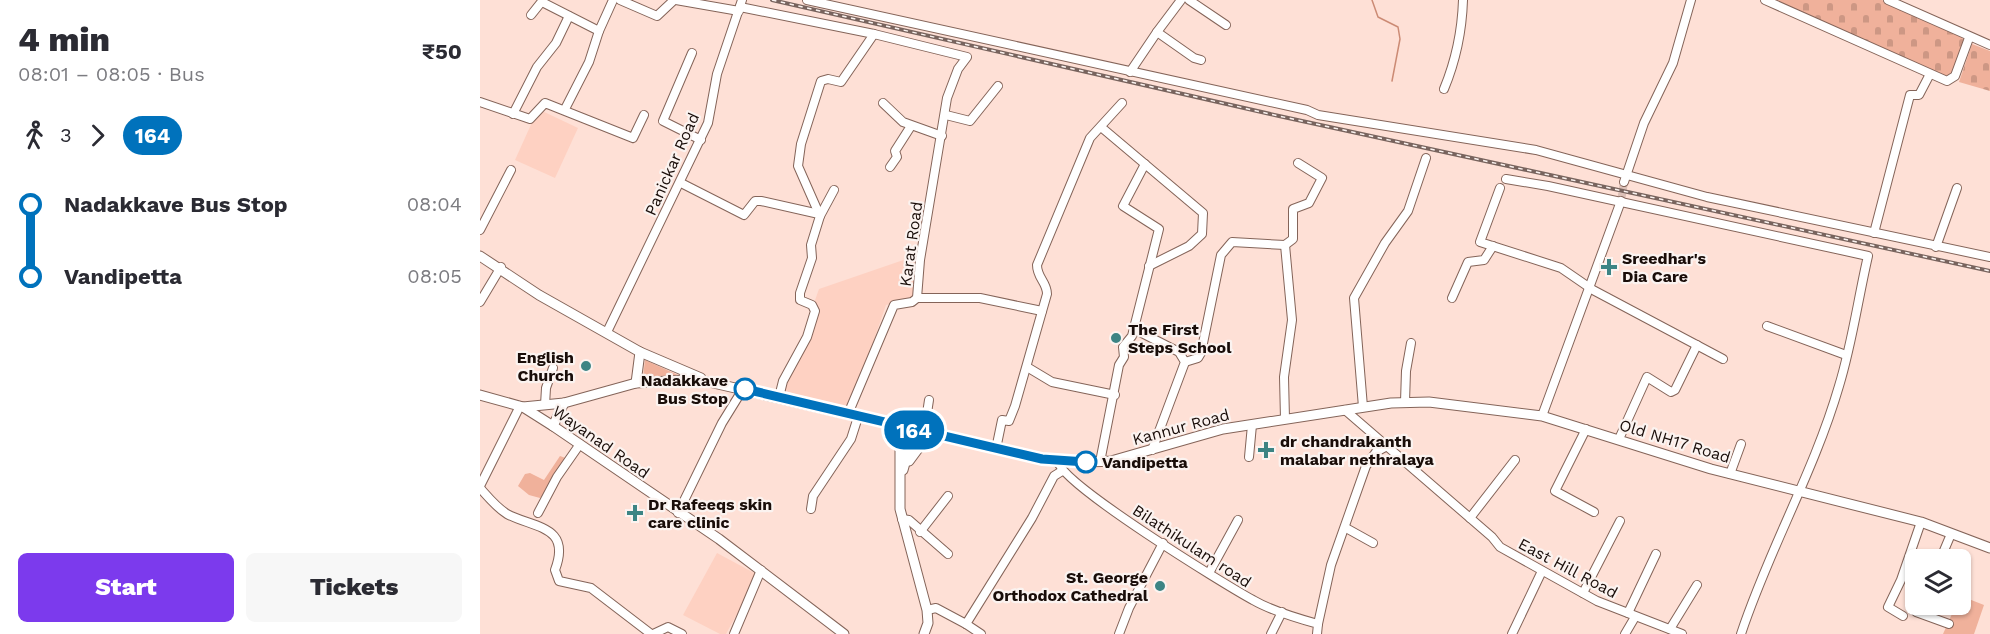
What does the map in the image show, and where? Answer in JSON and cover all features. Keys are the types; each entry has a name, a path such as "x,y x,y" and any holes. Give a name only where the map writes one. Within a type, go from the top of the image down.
{"main road":[{"path":"480,256 501,267 538,295 640,352 709,382"},
{"path":"636,383 640,352"},
{"path":"522,406 564,403 636,383 709,382"},
{"name":"Kannur Road","path":"709,382 996,448 1060,466 1111,461 1223,429 1345,410"},
{"name":"Wayanad Road","path":"480,395 522,406 554,426 761,570 844,634"},
{"name":"Old NH17 Road","path":"1345,410 1405,402 1429,402 1542,416 1730,474 1921,522 1990,548"},
{"path":"554,426 557,413 564,403"},
{"path":"890,425 908,434 911,441 902,475 900,509 927,610 928,623 924,634"},
{"path":"902,475 927,433"}],"street":[{"path":"565,109 589,62 599,31 613,0"},
{"path":"620,0 657,16 675,0 740,6 874,34 841,82 828,79 821,81 801,144 798,166 820,215"},
{"path":"807,0 1307,110 1318,115 1536,150 1626,179 1990,257"},
{"path":"1130,72 1156,32 1181,0"},
{"path":"1189,0 1226,25"},
{"path":"1444,89 1453,67 1462,25 1463,0"},
{"path":"1626,179 1644,123 1673,63 1691,0"},
{"path":"1765,0 1947,81 1955,76 1969,38"},
{"path":"1888,0 1969,38 1990,45"},
{"path":"531,15 542,1 599,31"},
{"name":"Panickar Road","path":"607,332 702,140 708,123 717,74 740,6"},
{"path":"513,114 537,67 556,44 569,16"},
{"path":"1156,32 1194,58 1201,60"},
{"name":"Karat Road","path":"853,415 894,305 912,302 917,298 920,260 947,98 958,69 967,57 874,34"},
{"path":"692,53 663,121 702,140"},
{"path":"1874,233 1910,95 1918,95 1930,74"},
{"path":"945,115 970,122 998,86"},
{"path":"480,102 530,119 545,103 565,109 597,126 633,138 644,115"},
{"path":"883,103 903,122 942,136"},
{"path":"996,448 1002,420 1009,421 1027,368 1042,311 1047,287 1037,274 1037,265 1090,138 1122,103"},
{"path":"890,167 897,157 895,152 911,126"},
{"path":"1101,127 1203,213 1202,234 1189,246 1149,266"},
{"path":"1363,407 1354,298 1385,243 1408,211 1426,158"},
{"path":"1185,362 1198,358 1201,353 1219,265 1227,247 1232,242 1286,245 1293,239 1293,209 1309,203 1322,178 1298,163"},
{"path":"1100,462 1109,413 1115,395 1119,365 1124,357 1123,347 1132,336 1159,229 1123,206 1145,164"},
{"path":"480,230 511,170"},
{"path":"1506,179 1621,201 1868,256 1840,385 1800,493 1755,592 1741,634"},
{"path":"681,183 744,215 755,201 761,201 820,215"},
{"path":"1500,188 1480,242 1561,268 1589,289 1723,359"},
{"path":"1936,247 1957,188"},
{"path":"779,397 783,381 807,338 814,311 812,305 801,300 800,293 812,258 811,245 820,215 834,190"},
{"path":"1542,416 1621,201"},
{"path":"1285,419 1284,377 1292,320 1286,245"},
{"path":"1452,298 1468,262 1484,260 1493,246"},
{"path":"480,302 501,267"},
{"path":"917,298 980,298 1042,311"},
{"path":"1767,326 1846,355"},
{"path":"1134,329 1179,352 1185,362"},
{"path":"1405,402 1406,371 1411,344"},
{"path":"1618,439 1647,377 1671,392 1675,390 1697,345"},
{"path":"1152,450 1185,362"},
{"path":"545,405 546,388 553,368"},
{"path":"1027,368 1052,382 1115,395"},
{"path":"678,513 722,423 743,389"},
{"path":"927,433 929,400"},
{"path":"522,406 480,487 496,506 507,514 542,525 556,541 560,556 555,570 559,581 591,588 652,634 668,627 682,634"},
{"name":"East Hill Road","path":"1345,410 1470,518 1500,548 1582,593 1682,634"},
{"path":"811,509 813,496 851,439 853,415"},
{"path":"1249,457 1252,424"},
{"path":"1586,429 1555,491 1594,512"},
{"path":"538,513 557,477 580,444"},
{"path":"1730,474 1741,444"},
{"path":"1317,634 1331,565 1346,528 1366,466 1376,452 1387,446"},
{"path":"1470,518 1515,460"},
{"path":"966,624 1032,518 1060,466"},
{"name":"Bilathikulam road","path":"1060,466 1105,507 1255,602 1291,617 1318,624"},
{"path":"920,532 948,496"},
{"path":"902,519 909,520 920,532 948,554"},
{"path":"1209,573 1238,520"},
{"path":"1582,593 1620,521"},
{"path":"1903,616 1888,607 1901,580 1921,522"},
{"path":"1346,528 1373,543"},
{"path":"1945,549 1952,534"},
{"path":"1119,634 1129,608 1163,543"},
{"path":"1625,634 1656,554"},
{"path":"734,634 761,570"},
{"path":"1512,634 1542,571"},
{"path":"1670,629 1697,585"},
{"path":"927,610 936,608 981,634"},
{"path":"1271,634 1282,612"},
{"path":"1924,615 1949,624"}],"shaded area":[{"path":"538,109 578,128 555,178 515,160"},
{"path":"915,256 915,293 912,298 886,305 849,412 783,390 819,289"},
{"path":"717,553 758,575 726,634 720,634 683,615"}],"green space":[{"path":"1772,0 1882,0 1962,37 1965,44 1953,75 1946,77"},
{"path":"1972,44 1990,51 1990,91 1959,82"},
{"path":"645,360 678,375 643,377"},
{"path":"560,456 571,460 556,487 549,489 540,498 529,495 518,486 525,474 530,473 544,480"},
{"path":"1971,600 1984,605 1974,634 1943,634 1952,615 1971,615"}],"waterway":[{"path":"1372,0 1378,17 1398,27 1400,39 1392,81"}],"tunnel":[{"path":"1621,201 1624,182"}],"railway":[{"path":"772,0 1279,116 1990,271"}],"bus line":[{"name":"164","path":"745,389 1042,459 1058,462 1086,462"}],"place":[{"name":"Sreedhar's Dia Care","path":"1609,267"},
{"name":"The First Steps School","path":"1116,338"},
{"name":"English Church","path":"586,366"},
{"name":"Nadakkave Bus Stop","path":"745,389"},
{"name":"dr chandrakanth malabar nethralaya","path":"1266,450"},
{"name":"Vandipetta","path":"1086,462"},
{"name":"Dr Rafeeqs skin care clinic","path":"635,513"},
{"name":"St. George Orthodox Cathedral","path":"1160,586"}]}
